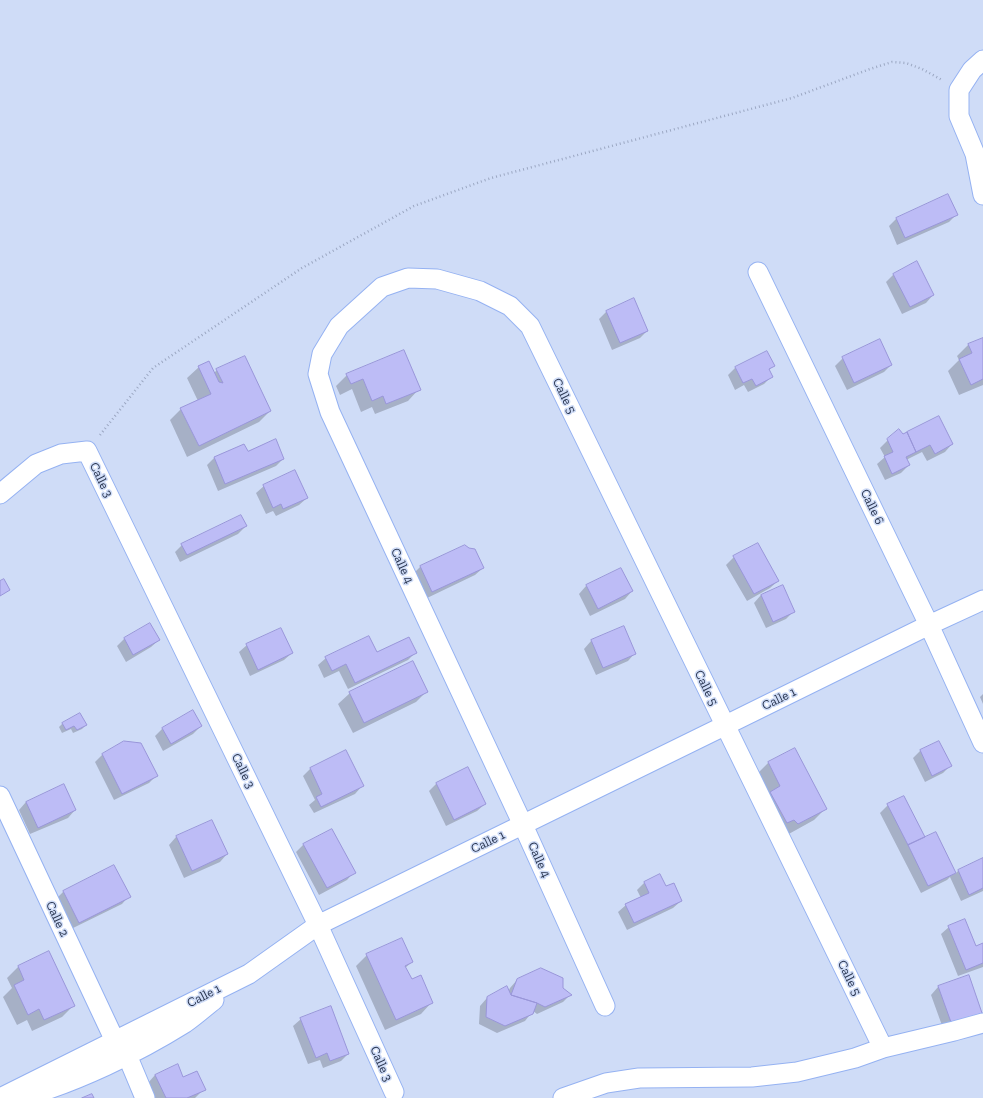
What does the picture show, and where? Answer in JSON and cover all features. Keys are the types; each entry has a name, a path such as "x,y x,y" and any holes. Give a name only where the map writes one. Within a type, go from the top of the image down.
{"street":[{"path":"983,60 972,70 959,90 959,116 975,154 983,195"},
{"name":"Calle 6","path":"758,272 929,625 983,743"},
{"name":"Calle 4","path":"530,326 510,306 480,292 437,279 408,278 382,287 339,326 322,354 318,374 330,412 605,1006"},
{"name":"Calle 5","path":"530,326 724,726 883,1048"},
{"path":"0,494 36,464 61,454 87,451"},
{"name":"Calle 3","path":"87,451 318,925 394,1092"},
{"name":"Calle 1","path":"0,1098 249,974 318,925 929,625 983,600"},
{"name":"Calle 2","path":"0,796 115,1040"},
{"path":"20,1098 39,1093 127,1055 185,1022 249,974"},
{"path":"563,1098 606,1083 639,1078 752,1077 797,1072 855,1058 883,1048 983,1023"},
{"path":"127,1055 145,1098"}],"path":[{"path":"87,451 153,368 302,268 414,206 491,178 792,98 892,62 906,63 922,69 959,90"}],"building":[{"path":"948,194 958,215 905,238 896,218"},
{"path":"917,261 934,295 910,307 893,274"},
{"path":"634,298 648,331 620,343 606,311"},
{"path":"983,338 983,379 971,385 959,359 972,353 968,344"},
{"path":"880,339 892,365 854,383 842,357"},
{"path":"404,350 421,390 386,404 383,396 372,401 363,379 351,384 346,374"},
{"path":"767,351 775,366 769,369 773,377 756,386 752,379 743,383 735,367"},
{"path":"245,356 271,411 199,446 180,408 211,394 198,366 209,361 219,382 223,383 216,369"},
{"path":"939,416 953,444 935,454 930,445 916,452 907,432"},
{"path":"899,429 903,434 907,432 916,452 906,457 910,465 892,474 884,456 893,452 887,439"},
{"path":"276,439 284,459 225,484 214,457 244,444 248,451"},
{"path":"295,470 308,498 283,509 281,504 273,508 263,485"},
{"path":"241,515 247,526 187,555 181,544"},
{"path":"758,543 779,581 754,594 733,556"},
{"path":"465,545 469,548 475,549 484,568 432,592 420,566"},
{"path":"621,568 633,591 598,609 586,585"},
{"path":"4,579 10,590 0,596 0,581"},
{"path":"783,585 795,612 773,622 761,595"},
{"path":"150,623 160,640 133,655 124,638"},
{"path":"624,626 636,654 603,668 591,640"},
{"path":"281,628 293,653 258,670 246,644"},
{"path":"369,636 377,652 409,637 417,653 355,683 346,664 332,671 325,657"},
{"path":"413,661 428,692 364,723 349,692"},
{"path":"193,710 202,726 171,744 162,728"},
{"path":"80,713 87,725 77,730 74,726 66,730 62,723"},
{"path":"124,741 141,743 158,776 122,794 102,754"},
{"path":"939,741 952,766 932,776 920,750"},
{"path":"795,748 827,809 798,824 794,820 787,823 770,792 780,786 768,762"},
{"path":"346,750 364,786 321,807 316,797 322,794 310,768"},
{"path":"468,767 486,804 454,820 436,783"},
{"path":"64,784 76,810 38,828 26,802"},
{"path":"904,796 925,837 908,845 887,804"},
{"path":"212,820 228,854 192,871 176,836"},
{"path":"332,829 356,873 327,888 303,844"},
{"path":"936,832 956,873 928,886 908,845"},
{"path":"983,858 983,888 969,895 958,870"},
{"path":"114,865 131,897 79,923 63,891"},
{"path":"660,874 666,886 674,883 682,901 634,923 625,904 649,893 644,882"},
{"path":"965,919 976,946 983,943 983,963 966,970 948,926"},
{"path":"402,938 413,962 405,966 412,979 421,975 433,1003 396,1020 366,954"},
{"path":"49,951 75,1006 44,1020 39,1009 28,1015 14,985 24,980 18,966"},
{"path":"541,968 563,978 563,988 572,995 545,1007 511,995 517,979"},
{"path":"969,975 982,1013 952,1025 938,986"},
{"path":"507,986 511,995 537,1003 533,1014 505,1026 486,1017 487,997"},
{"path":"331,1006 349,1054 330,1061 327,1053 316,1058 300,1018"},
{"path":"178,1064 183,1077 197,1071 206,1090 187,1098 166,1098 155,1075"},
{"path":"92,1094 94,1098 82,1098"}]}
